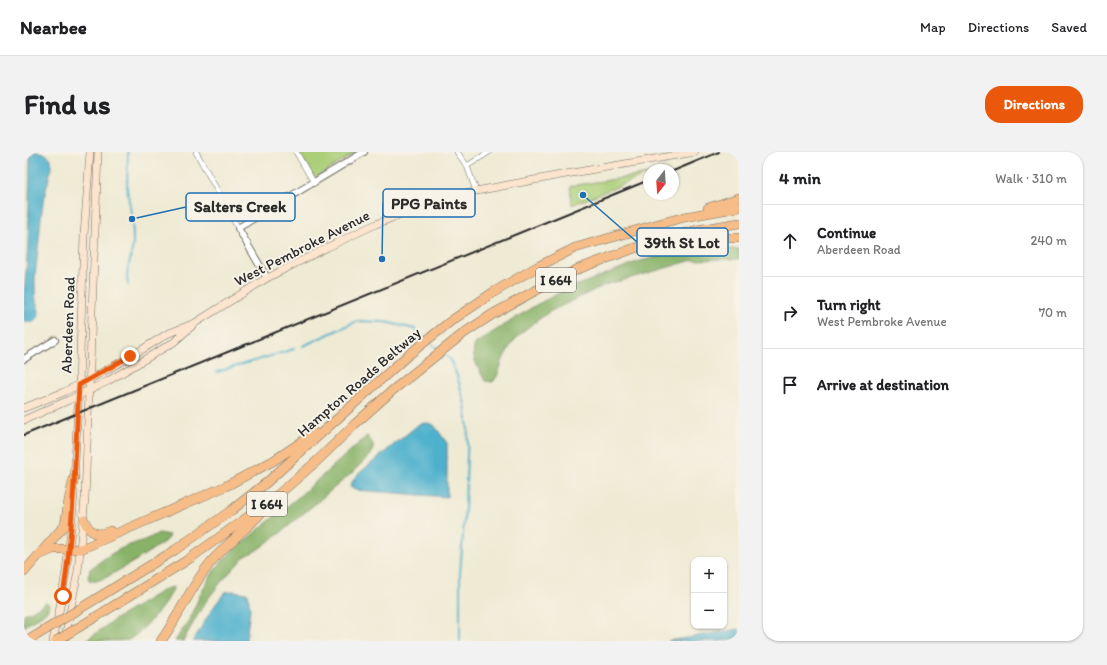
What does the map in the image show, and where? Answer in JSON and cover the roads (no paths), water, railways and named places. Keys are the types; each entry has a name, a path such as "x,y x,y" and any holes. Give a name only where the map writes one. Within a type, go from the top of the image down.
{"highway":[{"path":"662,223 739,198"},
{"name":"Hampton Roads Beltway","path":"27,641 175,550 232,510 266,483 407,356 451,321 494,292 537,267 575,248 662,223 739,207"},
{"name":"Hampton Roads Beltway","path":"54,641 189,559 274,499 317,461 365,414 464,333 493,314 578,269 654,242 697,230 739,224"},
{"path":"654,242 702,238 739,238"},
{"path":"39,556 52,549 81,549 226,486 273,461 335,421"},
{"path":"24,572 61,531 66,523 74,478"},
{"path":"161,641 197,580 210,563 228,544 254,521 274,499"},
{"path":"84,520 90,530 97,534 101,534 134,520 168,510"}],"main road":[{"name":"Aberdeen Road","path":"54,641 63,596 73,508 84,235 90,152"},
{"name":"Aberdeen Road","path":"64,641 74,592 84,520 98,152"},
{"name":"West Pembroke Avenue","path":"24,420 78,396 114,377 174,342 195,323 267,278 376,224 426,205 476,191 696,152"},
{"name":"West Pembroke Avenue","path":"24,408 79,385 167,334 195,323"}],"street":[{"path":"196,152 267,278"},
{"path":"296,152 314,183"},
{"path":"238,228 364,152"},
{"path":"457,152 467,166 476,191"},
{"path":"467,166 489,152"},
{"path":"24,359 55,340"}],"water":[{"path":"34,152 47,155 50,158 51,166 42,208 35,277 36,301 39,316 34,322 29,323 24,320 24,299 28,244 30,158"},
{"path":"428,423 434,425 447,443 447,497 355,490 350,487 357,475 419,424"},
{"path":"233,591 248,593 250,609 246,641 193,641 212,609 225,592"},
{"path":"739,629 739,638 720,641 668,641"}],"waterway":[{"path":"128,152 127,189 133,235 133,244 127,276 128,285"},
{"path":"303,346 357,321 385,322 415,329 425,338"},
{"path":"430,342 439,350"},
{"path":"217,372 294,349"},
{"path":"442,353 450,359 457,376 465,404 468,429 465,508 460,574 460,641"}],"railway":[{"path":"679,169 719,152"},
{"path":"24,435 643,182"}],"place":[{"name":"39th St Lot","path":"583,195"},
{"name":"Salters Creek","path":"132,219"},
{"name":"PPG Paints","path":"382,259"}]}
